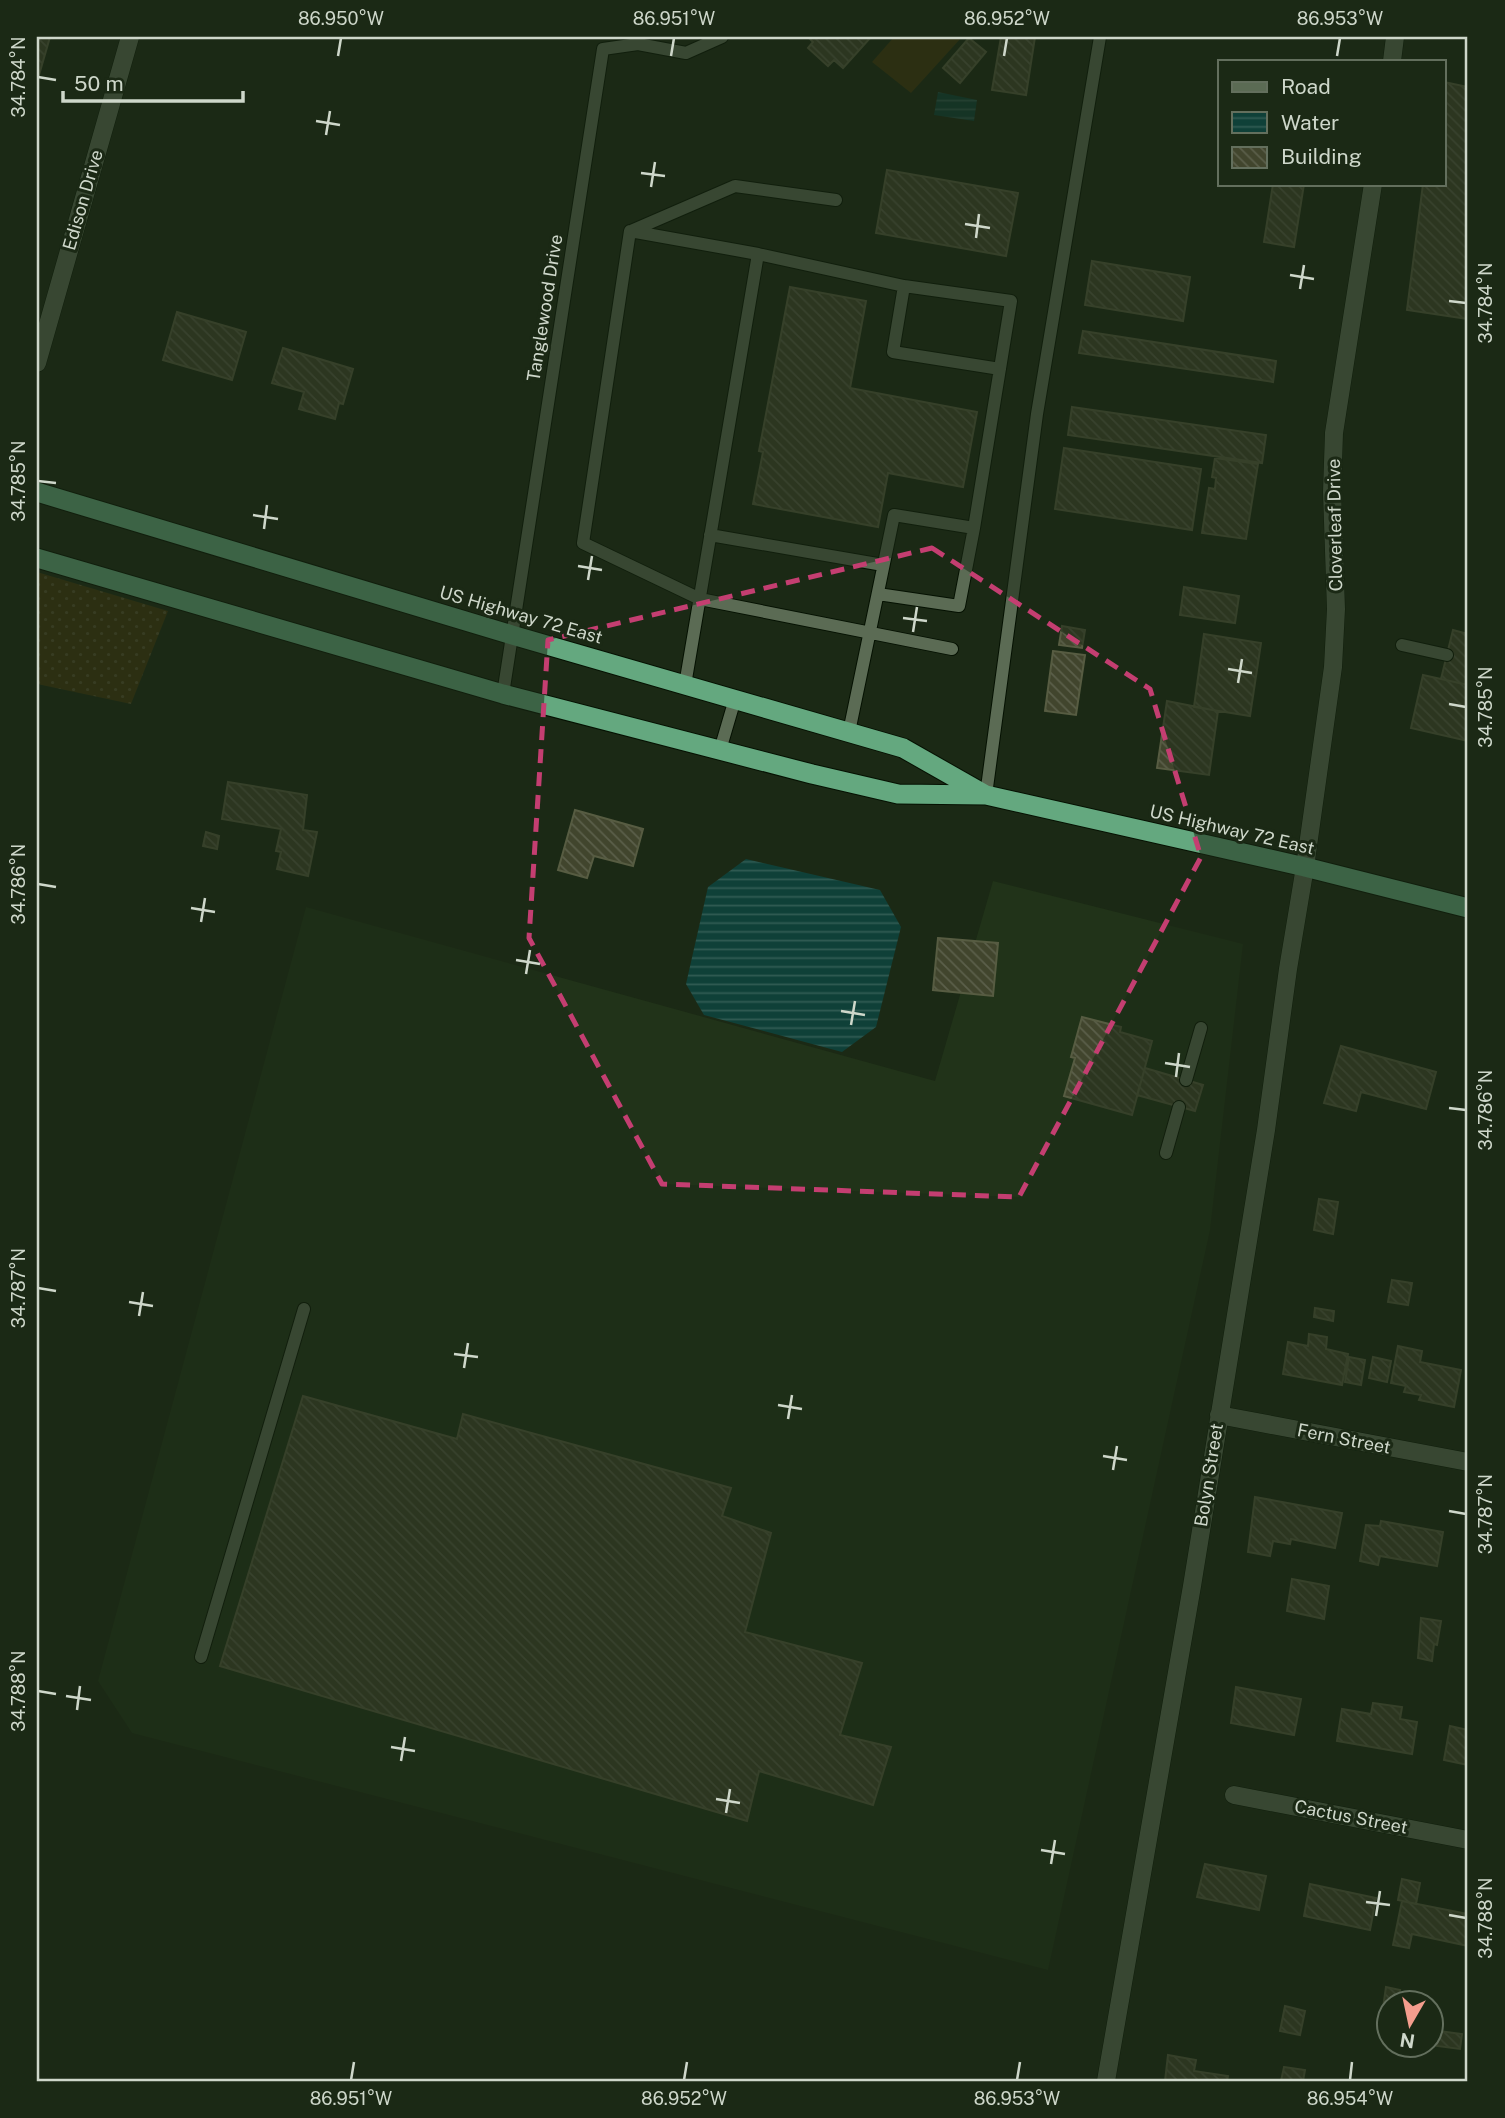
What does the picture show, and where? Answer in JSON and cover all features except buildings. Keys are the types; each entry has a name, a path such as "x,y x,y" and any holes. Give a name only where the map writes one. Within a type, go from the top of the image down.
{"highway":[{"name":"US Highway 72 East","path":"37,492 512,635 903,748 986,795"},
{"name":"US Highway 72 East","path":"37,558 503,694 898,794 986,795 1305,867 1468,908"}],"street":[{"name":"Edison Drive","path":"37,363 130,37"},
{"path":"1391,60 1395,37"},
{"name":"Cloverleaf Drive","path":"1305,867 1333,667 1336,609 1332,492 1334,433 1373,186"},
{"name":"Bolyn Street","path":"1106,2081 1192,1586 1266,1130 1305,867"},
{"name":"Fern Street","path":"1219,1415 1468,1462"},
{"name":"Cactus Street","path":"1234,1795 1468,1840"}],"lane":[{"name":"Tanglewood Drive","path":"503,694 603,49 638,44 685,53 722,37"},
{"path":"986,795 1037,414 1100,37"},
{"path":"630,231 735,186 836,200"},
{"path":"630,231 758,254 904,286 1011,301 959,606 878,594"},
{"path":"630,231 583,543 700,599 952,649"},
{"path":"685,685 758,254"},
{"path":"904,286 893,352 1000,369"},
{"path":"849,732 894,515 974,527"},
{"path":"710,535 883,565"},
{"path":"1402,645 1447,655"},
{"path":"720,750 735,699"},
{"path":"1186,1080 1201,1028"},
{"path":"1166,1153 1178,1107"},
{"path":"201,1657 304,1308"}],"highlighted area":[{"path":"932,548 1150,689 1201,857 1019,1197 662,1184 529,938 548,640"}],"shaded area":[{"path":"894,37 962,37 911,93 872,62"},
{"path":"37,572 168,611 131,704 37,684"},
{"path":"993,881 1243,944 1210,1230 1048,1970 132,1733 98,1681 306,907 935,1081"}],"water":[{"path":"938,92 977,100 974,121 934,115"},
{"path":"746,859 880,890 901,927 876,1027 842,1052 704,1015 686,984 708,887"}]}
